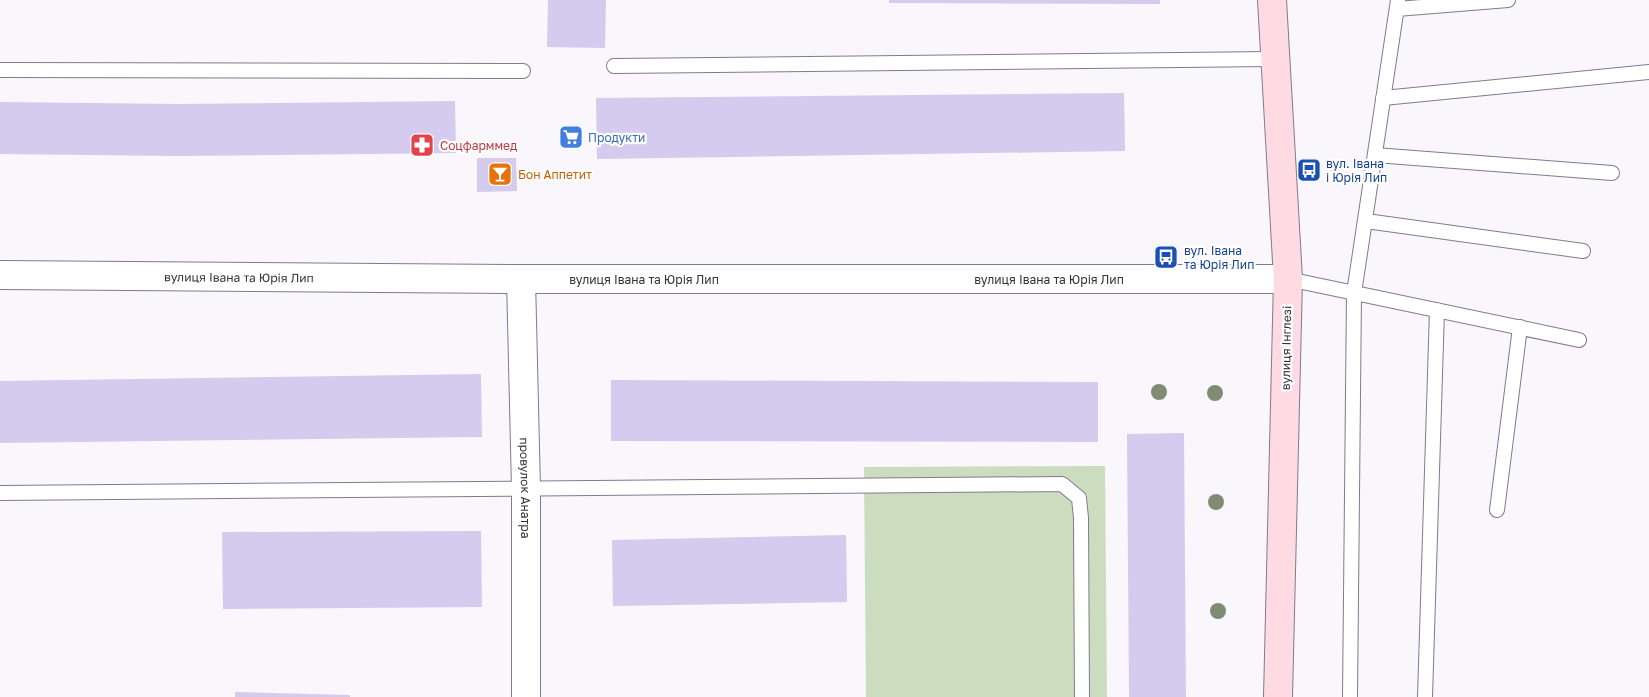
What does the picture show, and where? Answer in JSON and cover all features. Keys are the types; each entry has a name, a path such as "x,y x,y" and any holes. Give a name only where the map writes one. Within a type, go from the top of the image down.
{"main road":[{"name":"вулиця Інглезі","path":"1272,0 1288,278 1278,697"}],"street":[{"name":"вулиця Івана та Юрія Лип","path":"0,275 521,279 1288,278"},
{"name":"провулок Анатра","path":"521,279 526,489 526,697"}],"lane":[{"path":"1350,697 1354,293 1397,4 1508,0"},
{"path":"614,66 1276,59"},
{"path":"0,70 523,71"},
{"path":"1383,98 1649,72"},
{"path":"1375,155 1612,173"},
{"path":"1366,221 1583,251"},
{"path":"1288,278 1579,340"},
{"path":"1426,697 1437,310"},
{"path":"1497,510 1520,327"},
{"path":"0,493 1062,484 1079,498 1082,518 1082,697"}],"green space":[{"path":"1105,466 1107,697 866,697 864,467"}],"building":[{"path":"548,0 606,0 605,48 547,47"},
{"path":"889,0 1160,0 1160,4 889,3"},
{"path":"1124,93 1125,151 597,159 596,98"},
{"path":"455,101 456,153 178,156 0,154 0,102 178,104"},
{"path":"477,158 516,158 517,191 477,192"},
{"path":"481,374 482,437 0,443 0,381"},
{"path":"611,380 1098,382 1098,442 611,441"},
{"path":"1184,433 1186,697 1129,697 1127,434"},
{"path":"481,531 482,607 223,609 222,532"},
{"path":"846,535 847,602 613,606 612,540"},
{"path":"235,692 350,695 350,697 235,697"}],"place":[{"name":"Продукти","path":"571,137"},
{"name":"Соцфарммед","path":"422,145"},
{"name":"вул. Івана і Юрія Лип","path":"1309,170"},
{"name":"Бон Аппетит","path":"500,174"},
{"name":"вул. Івана та Юрія Лип","path":"1166,257"}]}
